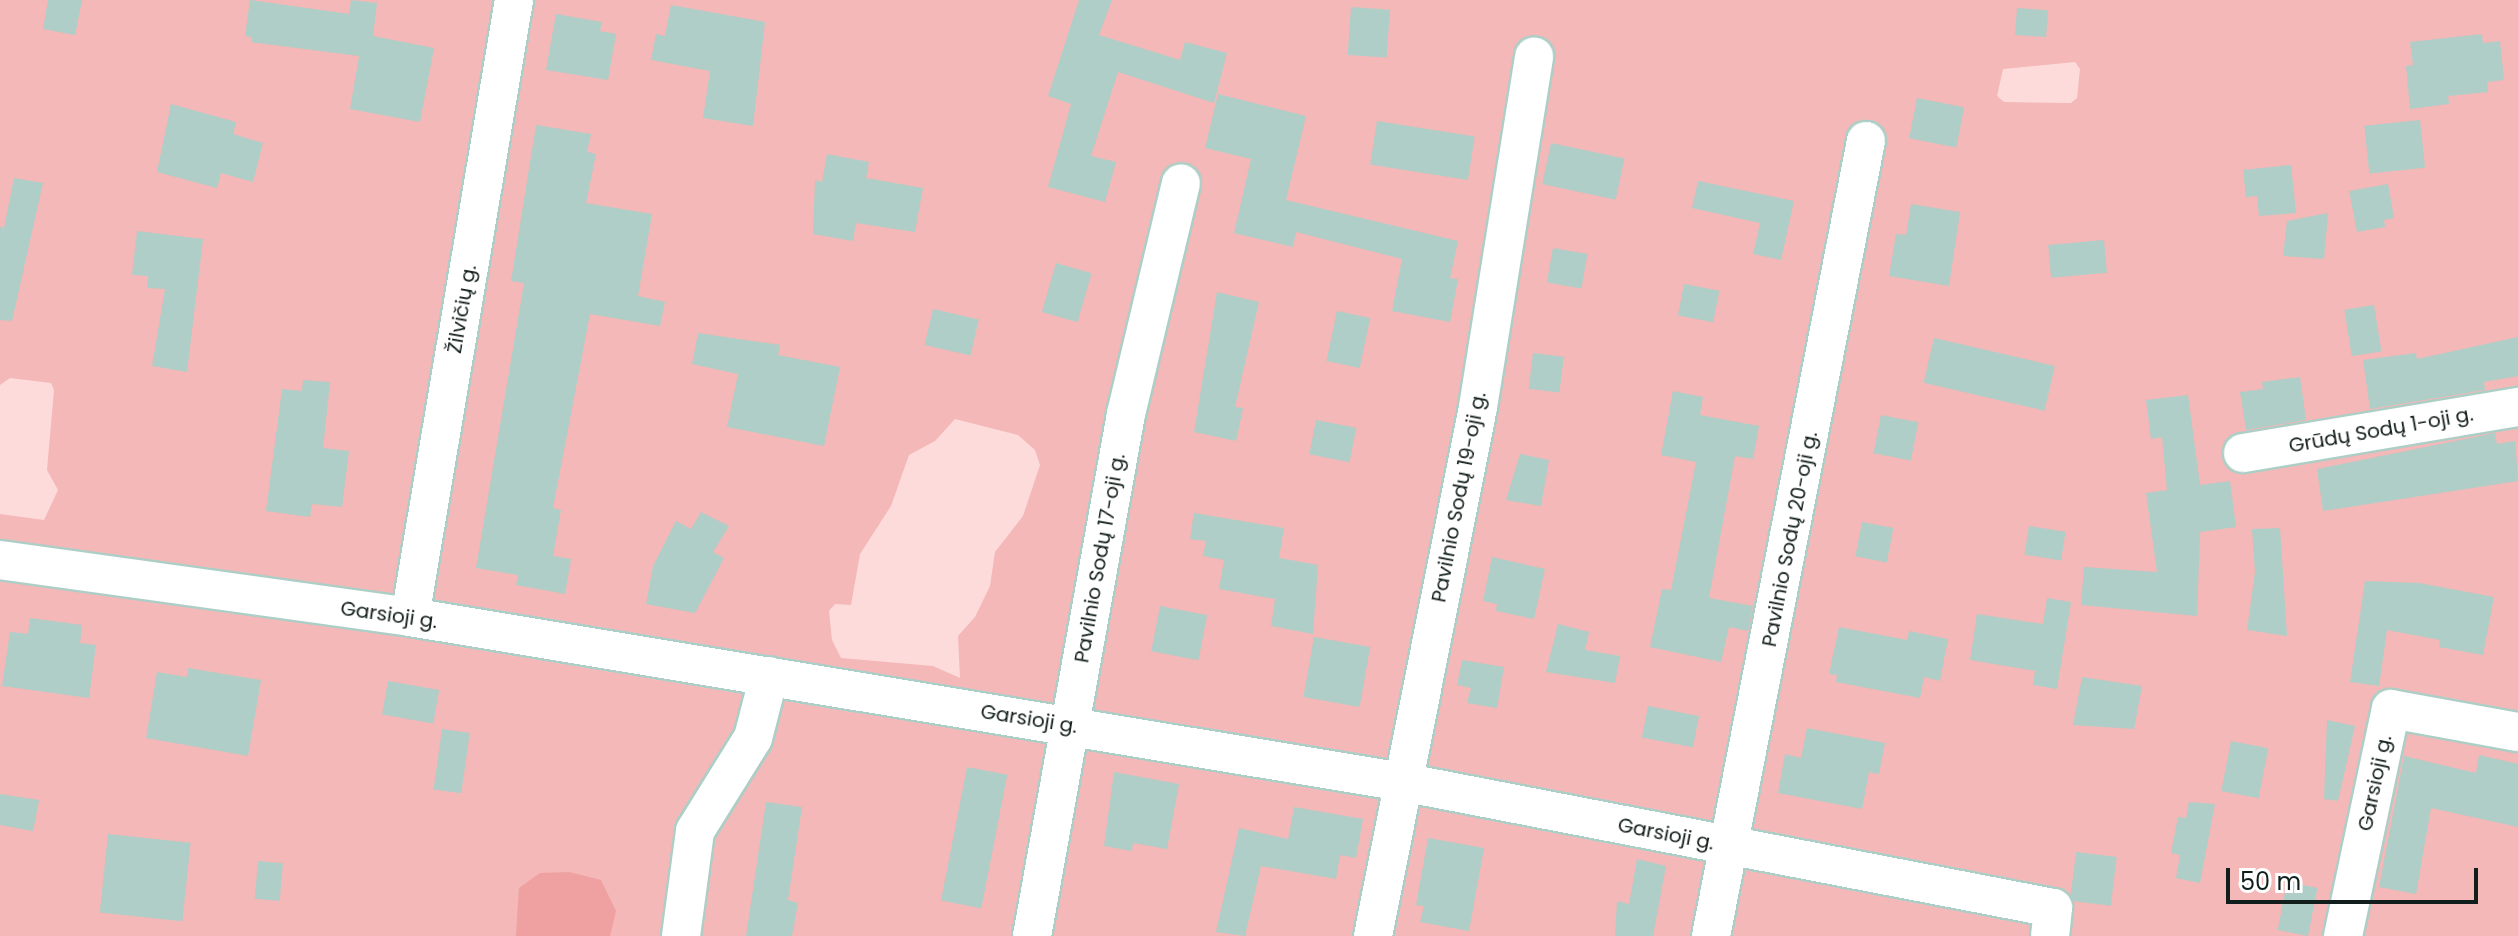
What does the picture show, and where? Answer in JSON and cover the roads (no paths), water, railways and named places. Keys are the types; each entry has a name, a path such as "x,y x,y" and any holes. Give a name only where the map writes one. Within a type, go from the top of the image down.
{"street":[{"name":"Žilvičių g.","path":"410,617 514,0"},
{"name":"Pavilnio Sodų 19-oji g.","path":"1373,936 1478,407 1534,56"},
{"name":"Pavilnio Sodų 20-oji g.","path":"1711,936 1866,141"},
{"name":"Pavilnio Sodų 17-oji g.","path":"1032,936 1126,414 1181,183"},
{"name":"Grūdų Sodų 1-oji g.","path":"2243,453 2518,407"},
{"name":"Garsioji g.","path":"0,560 410,617 1402,782 1729,847 2051,922"},
{"path":"681,936 695,831 753,738 769,676"},
{"name":"Garsioji g.","path":"2343,936 2391,709 2518,732"}]}
